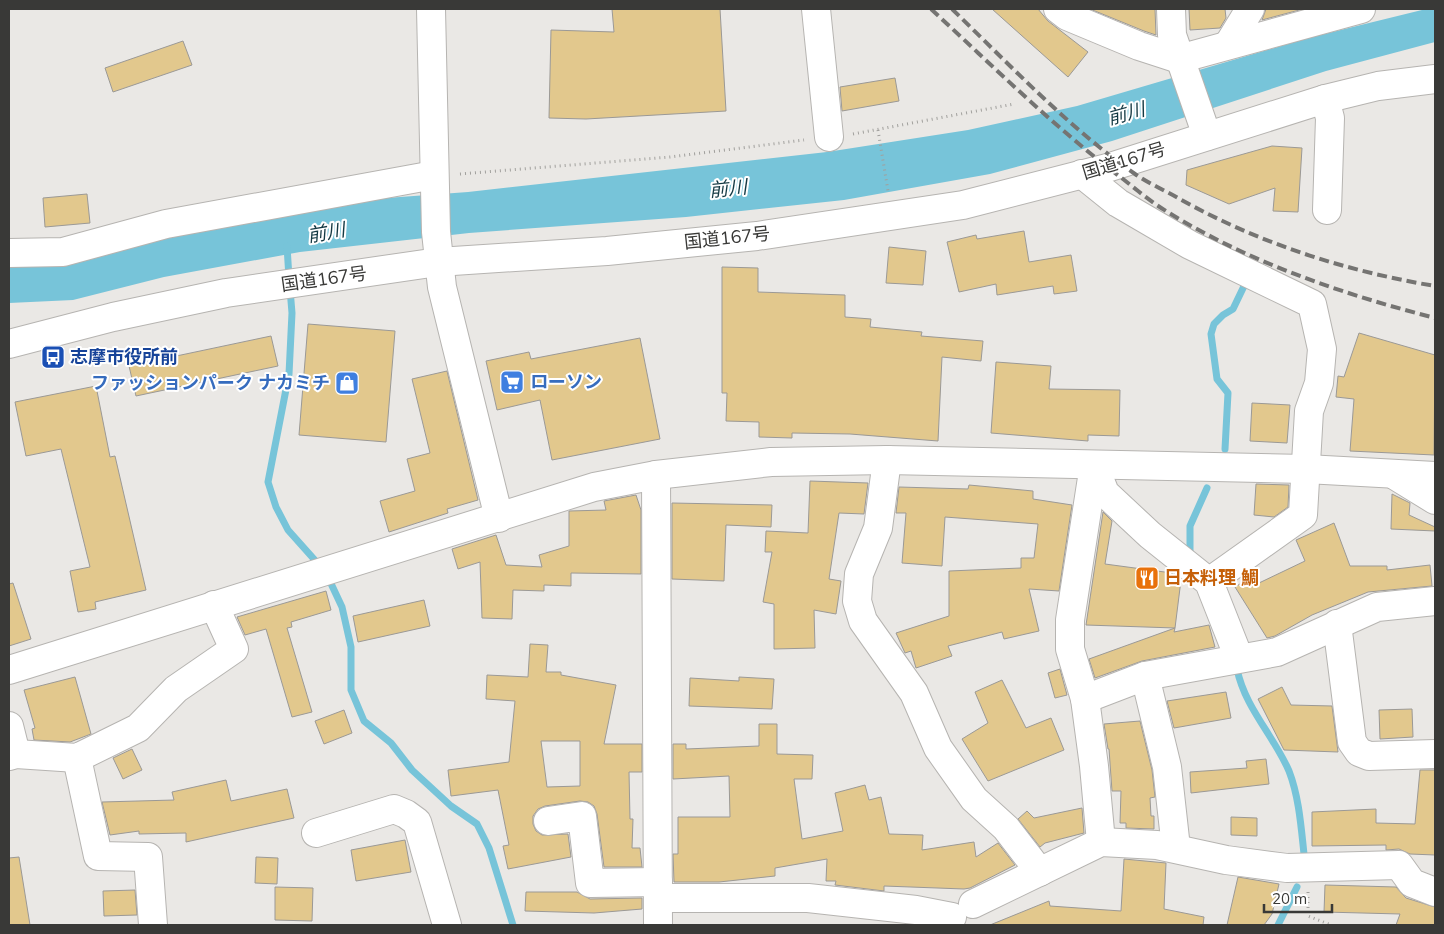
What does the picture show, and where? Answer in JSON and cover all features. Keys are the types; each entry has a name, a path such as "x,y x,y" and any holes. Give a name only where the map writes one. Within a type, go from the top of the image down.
{"main road":[{"path":"431,9 437,251 442,287 499,518"},
{"path":"816,9 829,137"},
{"path":"1058,9 1067,16 1181,64 1228,45 1361,9"},
{"path":"1171,9 1172,35 1203,126"},
{"path":"1228,45 1250,9"},
{"name":"国道167号","path":"9,344 112,317 226,293 292,284 437,251 607,251 776,233 963,205 1082,174 1203,126 1378,86 1435,79"},
{"path":"1325,99 1330,118 1327,210"},
{"path":"1082,174 1118,203 1190,245 1312,304 1323,338 1320,382 1309,411 1303,515 1208,582"},
{"path":"9,253 63,252 166,224 434,181"},
{"path":"887,460 878,528 859,574 857,601 863,621 914,693 938,748 974,799 1006,828 1040,872"},
{"path":"9,670 594,487 656,474 771,462 887,460 1094,466 1306,469 1435,476"},
{"path":"1094,466 1105,493 1150,535 1208,582 1239,658"},
{"path":"1094,466 1070,620 1070,649 1084,699 1094,766 1101,842"},
{"path":"656,474 658,925"},
{"path":"1394,475 1435,500"},
{"path":"1084,699 1144,676 1277,652 1377,608 1435,601"},
{"path":"9,726 12,755 77,758 138,728 176,689 234,649 214,606"},
{"path":"1337,624 1352,742 1360,752 1369,756 1435,754"},
{"path":"1144,676 1167,767 1176,848"},
{"path":"77,758 98,856 148,857 152,925"},
{"path":"316,833 394,809 406,814 417,822 447,925"},
{"path":"548,820 582,816 590,883 658,890 808,898 916,910 964,918 1040,872 1101,842 1176,848 1226,860 1287,868 1399,865 1412,883 1435,892"}],"path":[{"path":"434,181 670,157 829,137 878,130 1014,104"},
{"path":"878,130 889,199"},
{"path":"1307,867 1308,916 1331,925"}],"water":[{"name":"前川","path":"1426,9 1435,9 1435,42 1326,71 1112,141 990,174 844,200 686,217 469,233 300,252 164,277 73,300 9,303 9,258 194,231 373,199 468,192 827,152 968,130 1077,106 1308,38"}],"building":[{"path":"612,9 720,9 726,111 586,119 549,118 551,30 614,32"},
{"path":"992,9 1038,9 1048,21 1088,52 1068,77"},
{"path":"1090,9 1155,9 1156,35 1144,31"},
{"path":"1189,9 1225,9 1226,18 1220,28 1190,30"},
{"path":"1266,9 1303,9 1262,20"},
{"path":"183,41 192,65 113,92 105,68"},
{"path":"895,78 899,101 842,111 840,87"},
{"path":"1272,146 1302,148 1298,212 1273,211 1275,188 1229,204 1186,185 1187,170"},
{"path":"87,194 90,223 45,227 43,198"},
{"path":"1024,231 1029,262 1071,255 1077,291 1054,294 1053,286 997,295 996,284 959,292 947,242 976,235 977,239"},
{"path":"889,247 926,251 923,285 886,283"},
{"path":"722,267 758,268 758,292 845,295 845,317 871,319 870,327 922,332 921,336 983,341 981,361 942,357 938,441 850,434 792,433 792,438 759,437 759,422 726,421 727,393 722,393"},
{"name":"ファッションパーク ナカミチ","path":"308,324 395,331 386,442 299,435"},
{"path":"1359,333 1435,355 1434,455 1350,451 1354,399 1336,397 1338,376 1344,377"},
{"path":"271,336 278,366 136,396 129,366"},
{"path":"640,338 660,439 552,460 540,400 497,410 486,361 529,352 531,359"},
{"path":"996,362 1051,366 1049,389 1120,390 1119,436 1088,435 1088,441 991,433"},
{"path":"447,371 478,500 447,509 448,513 389,532 380,501 415,491 407,459 430,453 412,379"},
{"path":"96,386 110,457 115,456 146,590 95,602 96,609 78,612 70,571 90,567 61,449 26,456 15,402"},
{"path":"1252,403 1290,405 1287,443 1250,441"},
{"path":"810,481 868,483 864,514 839,513 829,579 841,581 836,614 814,610 815,648 774,649 774,604 763,602 772,552 765,552 766,531 808,533"},
{"path":"1256,484 1289,485 1288,507 1274,517 1254,515"},
{"path":"969,485 1033,491 1033,499 1072,505 1059,591 1029,589 1039,631 1004,639 1002,632 948,646 952,656 916,668 911,651 905,653 896,633 949,616 949,571 1021,568 1021,558 1034,558 1038,524 945,517 942,566 902,563 906,513 896,513 899,487 968,489"},
{"path":"1392,494 1410,503 1409,515 1435,527 1435,531 1391,529"},
{"path":"636,495 641,510 641,574 571,573 571,586 544,585 544,591 513,590 512,619 482,618 480,562 458,569 452,549 496,535 506,565 542,567 539,555 569,546 569,511 606,510 604,501"},
{"path":"672,503 772,505 771,527 726,525 724,581 672,579"},
{"path":"1103,512 1112,521 1105,564 1172,573 1181,580 1175,628 1086,625"},
{"path":"1334,523 1350,566 1387,566 1387,570 1430,565 1432,586 1368,592 1312,615 1275,636 1267,638 1235,587 1255,575 1259,583 1305,561 1296,540"},
{"path":"13,583 31,639 9,646 9,584"},
{"path":"326,591 331,610 291,622 292,627 287,628 312,712 292,717 266,629 245,635 237,617"},
{"path":"424,600 430,626 358,642 353,616"},
{"path":"1209,625 1215,647 1142,661 1095,678 1089,659 1175,628 1174,632"},
{"path":"530,644 548,645 546,672 561,672 561,675 616,685 604,744 642,744 642,772 629,772 630,819 633,819 632,848 640,848 642,867 604,867 597,814 594,806 588,802 580,801 545,806 538,809 533,816 533,824 536,831 542,835 568,834 571,857 508,869 503,846 509,845 498,790 451,796 448,770 509,762 515,701 486,699 487,675 528,677","holes":["541,741 580,741 580,786 547,787"]},
{"path":"1060,669 1067,695 1055,698 1048,673"},
{"path":"75,677 91,734 70,742 34,740 32,729 35,728 24,690"},
{"path":"739,677 774,679 772,709 689,706 690,678 739,681"},
{"path":"1002,680 1026,728 1051,718 1064,750 988,781 962,739 988,723 975,692"},
{"path":"1282,687 1291,705 1332,706 1338,752 1284,750 1258,699"},
{"path":"1226,692 1231,718 1174,728 1167,701"},
{"path":"1412,709 1413,737 1380,739 1379,710"},
{"path":"344,710 352,733 324,744 315,721"},
{"path":"1140,721 1152,770 1155,797 1150,798 1151,816 1154,816 1154,829 1126,828 1126,823 1120,823 1121,791 1112,791 1109,749 1104,724"},
{"path":"759,724 777,724 777,754 813,755 812,779 794,779 802,839 843,831 835,793 865,785 869,800 881,797 889,834 923,835 922,850 974,842 976,857 998,843 1015,865 970,888 964,889 884,886 884,891 835,885 836,881 826,881 827,859 775,868 775,876 719,882 674,882 673,854 678,854 678,817 730,817 729,776 673,779 673,744 686,744 686,749 759,746"},
{"path":"132,749 142,770 123,779 113,758"},
{"path":"1266,759 1269,784 1191,793 1190,772 1247,768 1246,761"},
{"path":"1420,770 1435,770 1435,855 1410,854 1399,849 1386,850 1386,845 1312,846 1312,812 1376,809 1376,823 1415,824"},
{"path":"226,780 231,801 287,789 294,818 186,842 186,833 139,834 139,831 110,835 102,802 174,800 172,792"},
{"path":"1082,808 1084,833 1045,843 1040,847 1018,819 1027,811 1034,818"},
{"path":"1231,817 1257,818 1257,836 1231,835"},
{"path":"405,840 411,872 356,881 351,850"},
{"path":"19,857 30,925 9,925 9,858"},
{"path":"256,857 278,858 277,884 255,883"},
{"path":"1124,859 1166,863 1164,909 1204,917 1203,925 990,925 1049,901 1050,906 1121,911"},
{"path":"1238,877 1279,884 1272,914 1264,925 1227,925"},
{"path":"1325,885 1396,887 1406,898 1435,907 1435,925 1396,925 1400,914 1324,912"},
{"path":"275,887 313,888 312,921 275,920"},
{"path":"135,890 137,915 104,916 103,891"},
{"path":"526,892 577,892 590,899 642,898 642,909 594,913 525,911"}],"waterway":[{"path":"287,246 289,278"},
{"path":"1225,449 1228,393 1217,379 1211,334 1214,324 1233,309 1245,284"},
{"path":"290,289 292,313 289,374 268,482 276,507 288,530 321,567"},
{"path":"1190,554 1190,526 1207,488"},
{"path":"327,575 342,607 351,647 351,690 364,721 391,743 412,770 451,806 477,824 489,848 513,925"},
{"path":"1237,669 1246,696 1289,771 1301,822 1304,854"},
{"path":"1278,925 1297,887"}],"railway":[{"path":"931,9 1073,139 1144,196 1166,211 1230,246 1296,275 1400,309 1435,318"},
{"path":"952,9 1063,116 1110,156 1145,180 1208,214 1271,242 1368,272 1435,286"}],"place":[{"name":"志摩市役所前","path":"53,357"},
{"name":"ローソン","path":"512,382"},
{"name":"ファッションパーク ナカミチ","path":"347,383"},
{"name":"日本料理 鯛","path":"1147,578"}]}
